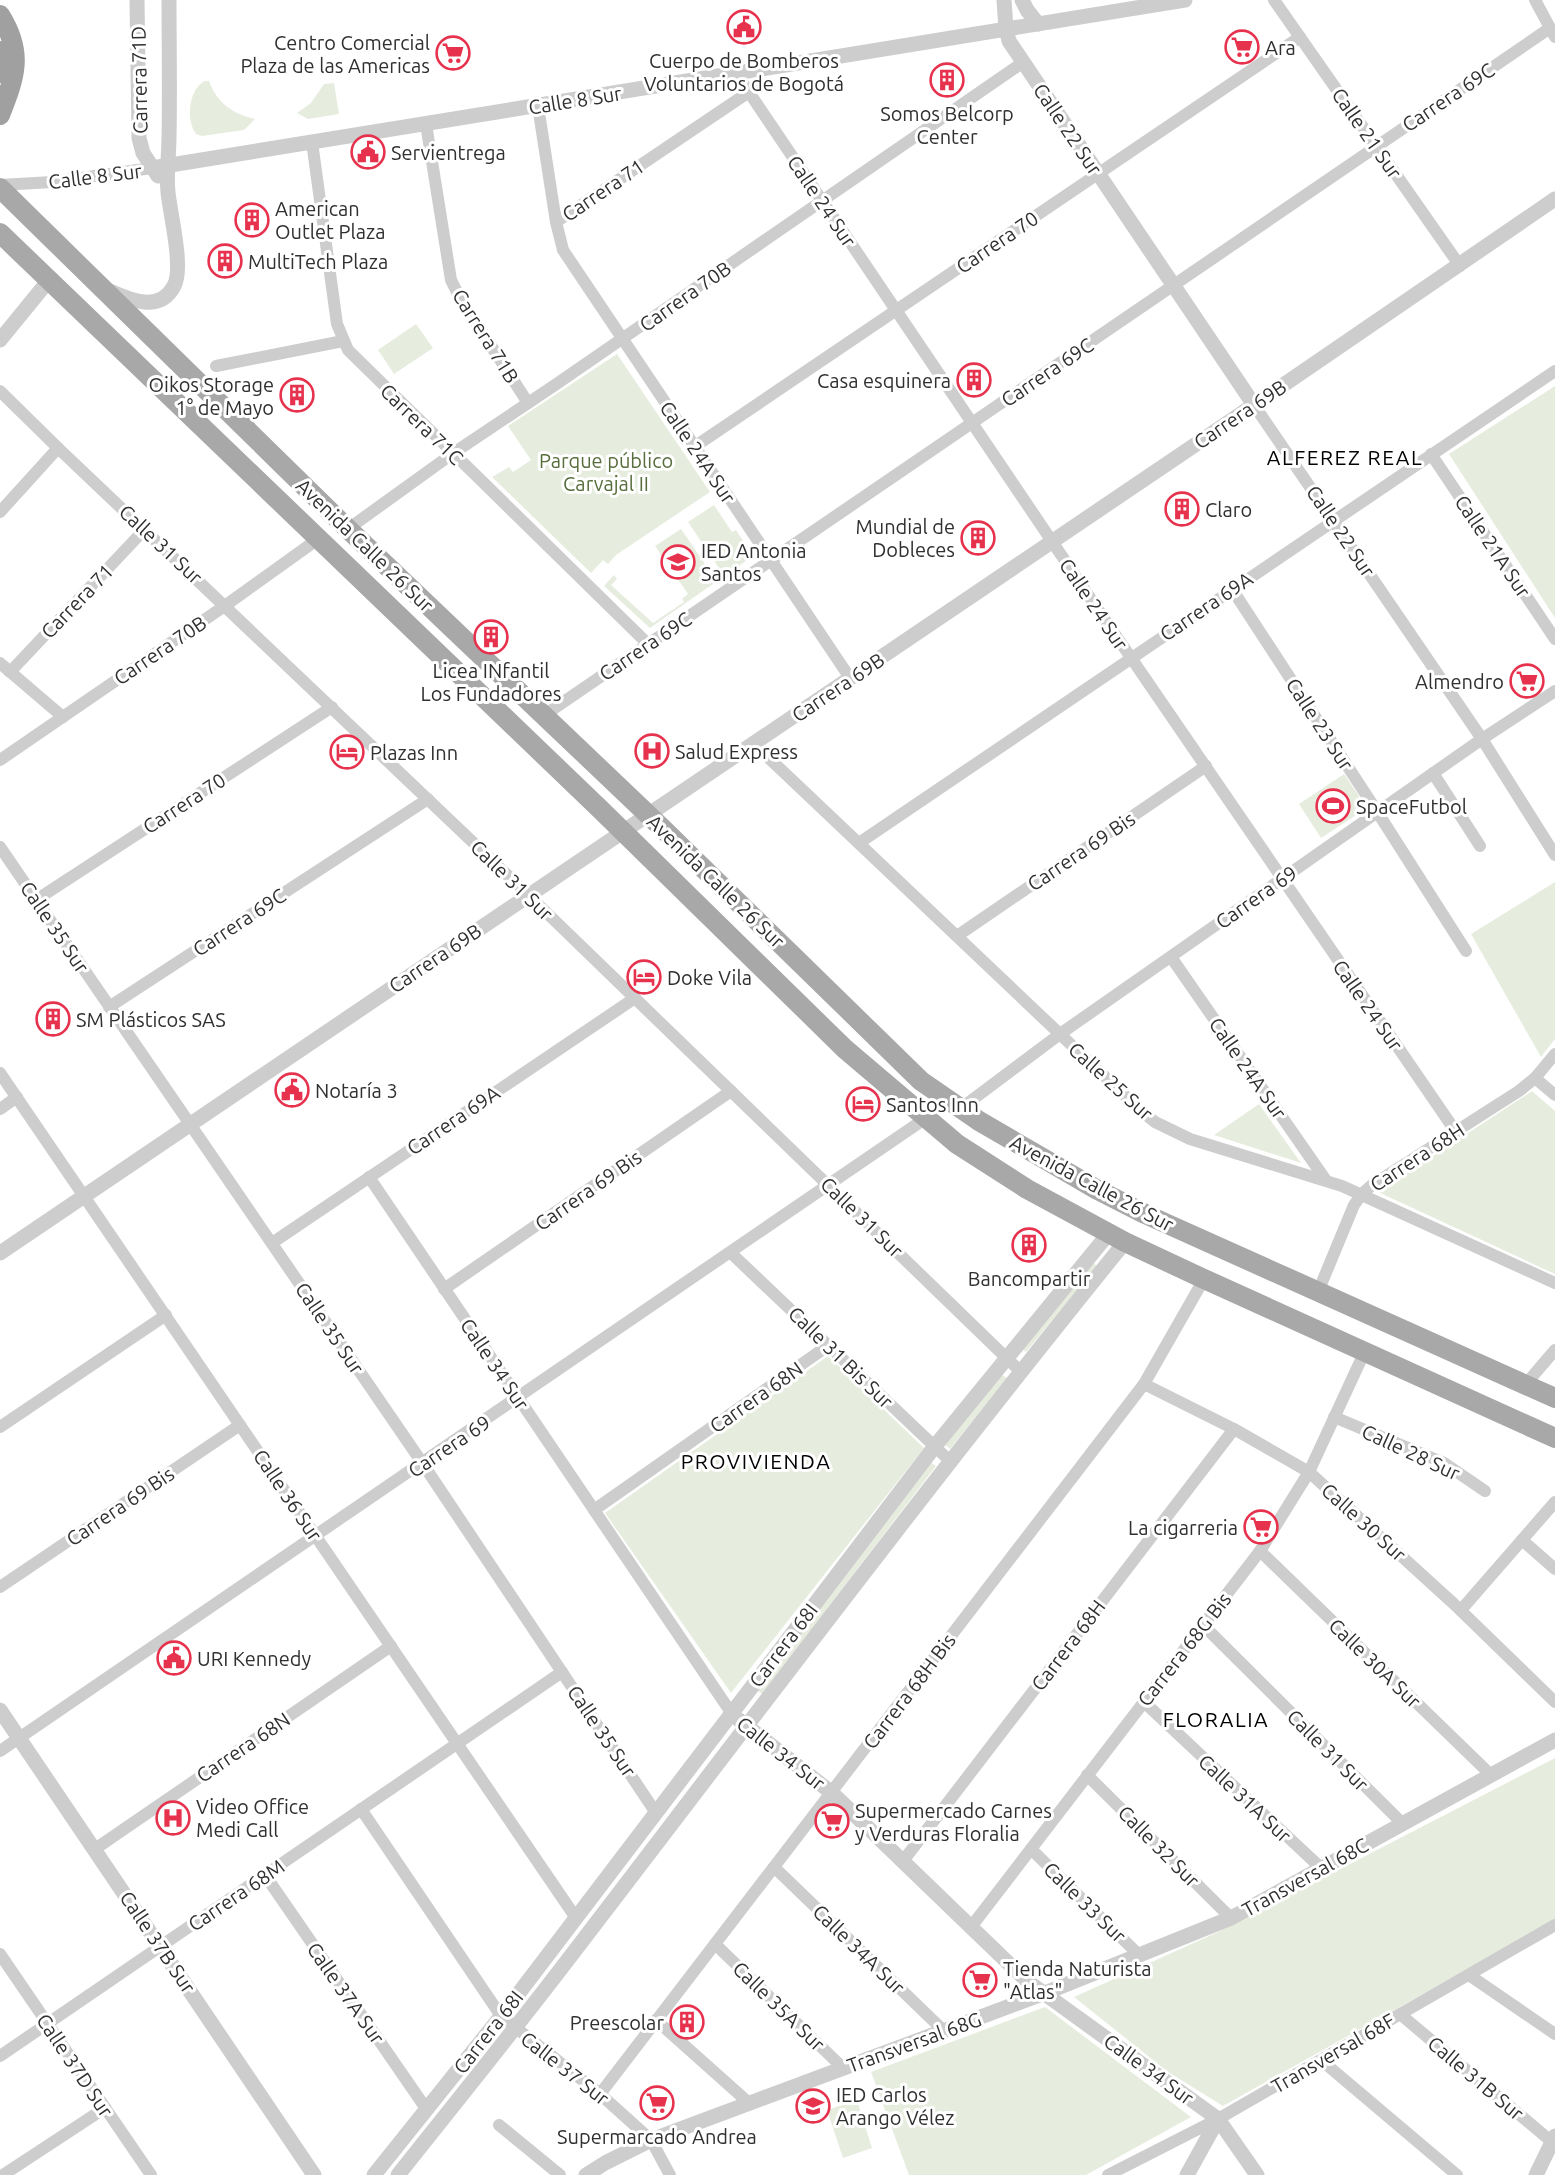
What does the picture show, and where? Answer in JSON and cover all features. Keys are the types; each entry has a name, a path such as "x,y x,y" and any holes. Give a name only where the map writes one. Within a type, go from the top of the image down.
{"highway":[{"path":"0,15 15,50 15,64 12,85 0,116"},
{"path":"0,51 0,73"}],"main road":[{"name":"Avenida Calle 26 Sur","path":"0,187 348,529 648,814 921,1081 960,1109 1061,1169 1145,1214 1555,1398"},
{"name":"Avenida Calle 26 Sur","path":"0,233 600,808 845,1048 926,1118 991,1168 1070,1214 1204,1280 1555,1438"}],"street":[{"name":"Carrera 71D","path":"137,0 139,138 142,153 167,188"},
{"name":"Carrera 71D","path":"99,286 129,300 158,301 171,291 177,278 178,261 167,188 169,0"},
{"path":"1004,0 1006,29"},
{"path":"1022,0 1038,24"},
{"name":"Calle 8 Sur","path":"0,187 168,166 1185,0"},
{"name":"Calle 21 Sur","path":"1274,0 1460,266"},
{"path":"1535,0 1553,32"},
{"name":"Calle 22 Sur","path":"1006,29 1009,41 1022,63 1482,739 1555,855"},
{"name":"Carrera 69C","path":"543,716 1376,146 1553,32"},
{"name":"Carrera 70","path":"694,447 1300,37"},
{"name":"Carrera 70B","path":"348,529 452,454 1022,63"},
{"name":"Calle 24 Sur","path":"736,73 1130,657 1456,1132"},
{"name":"Carrera 71","path":"538,106 556,222 748,92"},
{"name":"Carrera 71B","path":"426,124 451,280 528,403"},
{"name":"Carrera 71C","path":"312,142 337,324 343,341 354,358 648,644"},
{"name":"Carrera 69B","path":"0,1253 1460,266 1555,199"},
{"name":"Calle 24A Sur","path":"556,222 563,250 621,340 850,678"},
{"path":"0,340 49,280"},
{"path":"216,366 343,341"},
{"name":"Carrera 69A","path":"859,843 1130,657 1555,371"},
{"name":"Calle 31 Sur","path":"0,391 529,895 1022,1372"},
{"path":"0,512 58,448"},
{"name":"Calle 21A Sur","path":"1431,454 1555,639"},
{"name":"Carrera 71","path":"5,668 145,530"},
{"name":"Carrera 70B","path":"0,760 318,539"},
{"name":"Calle 23 Sur","path":"1232,589 1466,951"},
{"path":"5,668 63,717"},
{"name":"Carrera 69","path":"960,1109 1060,1034 1482,739 1555,691"},
{"name":"Carrera 70","path":"36,900 332,707"},
{"name":"Calle 25 Sur","path":"754,744 1140,1110 1174,1132 1325,1179 1362,1194 1555,1283"},
{"name":"Carrera 69 Bis","path":"957,936 1206,765"},
{"path":"1433,773 1480,846"},
{"name":"Carrera 69C","path":"109,1006 428,799"},
{"name":"Calle 35 Sur","path":"0,847 423,1464 656,1813"},
{"name":"Calle 24A Sur","path":"1171,957 1325,1179"},
{"name":"Carrera 69A","path":"272,1243 634,998"},
{"name":"Carrera 68H","path":"1318,1292 1354,1205 1362,1194 1372,1185 1535,1078 1555,1054"},
{"name":"Calle 36 Sur","path":"0,1073 576,1918"},
{"path":"1535,1078 1555,1095"},
{"name":"Carrera 69 Bis","path":"444,1289 731,1091"},
{"path":"0,1109 17,1098"},
{"name":"Carrera 69","path":"0,1751 830,1186 926,1118"},
{"name":"Calle 34 Sur","path":"369,1177 732,1714 831,1793 1027,1981 1218,2119 1257,2175"},
{"name":"Carrera 68I","path":"374,2175 501,2016 935,1446 1006,1357 1117,1237"},
{"name":"Carrera 68I","path":"398,2175 1022,1372 1117,1237"},
{"name":"Calle 31 Bis Sur","path":"731,1253 951,1462"},
{"name":"Carrera 68H Bis","path":"600,2094 1144,1384 1204,1280"},
{"path":"0,1427 166,1315"},
{"name":"Carrera 68N","path":"594,1510 829,1345"},
{"path":"1525,1385 1555,1350"},
{"name":"Carrera 68G Bis","path":"971,1927 1260,1551 1309,1472 1365,1352"},
{"name":"Calle 30 Sur","path":"1144,1384 1233,1429 1309,1472 1461,1610 1555,1702"},
{"name":"Calle 28 Sur","path":"1334,1417 1444,1463 1485,1491"},
{"name":"Carrera 69 Bis","path":"0,1587 240,1425"},
{"name":"Carrera 68H","path":"903,1861 1233,1429"},
{"path":"1461,1610 1555,1502"},
{"path":"1522,1540 1555,1569"},
{"name":"Calle 30A Sur","path":"1260,1551 1491,1775"},
{"name":"Calle 31 Sur","path":"1203,1625 1403,1824"},
{"name":"Carrera 68N","path":"95,1849 391,1646"},
{"name":"Carrera 68M","path":"0,2056 562,1672"},
{"name":"Calle 31A Sur","path":"1143,1702 1321,1868"},
{"name":"Calle 37B Sur","path":"0,1710 314,2175"},
{"name":"Transversal 68C","path":"1045,1993 1231,1918 1555,1740"},
{"name":"Calle 32 Sur","path":"1088,1775 1231,1918"},
{"name":"Calle 37 Sur","path":"361,1809 501,2016 600,2094 651,2140 669,2175"},
{"name":"Calle 33 Sur","path":"1031,1849 1139,1955"},
{"name":"Calle 34A Sur","path":"774,1867 944,2031"},
{"name":"Calle 37A Sur","path":"265,1875 427,2110"},
{"name":"Transversal 68F","path":"1108,2175 1218,2119 1555,1925"},
{"name":"Calle 35A Sur","path":"715,1944 843,2068"},
{"name":"Calle 37D Sur","path":"0,1954 151,2175"},
{"path":"1469,1974 1555,2034"},
{"name":"Transversal 68G","path":"586,2175 651,2140 1045,1993"},
{"name":"Calle 31B Sur","path":"1400,2014 1554,2139"},
{"path":"656,2020 748,2103"},
{"path":"1321,2060 1457,2175"},
{"path":"3,2175 105,2108"},
{"path":"1187,2175 1218,2119"},
{"path":"499,2125 560,2175"},
{"path":"1536,2175 1554,2139"}],"green space":[{"path":"205,81 209,81 216,96 233,111 255,119 244,130 202,136 196,134 191,121 190,106 195,91"},
{"path":"334,83 339,114 308,119 297,113 311,103 324,84"},
{"path":"416,324 433,348 394,374 378,350"},
{"name":"Parque público Carvajal II","path":"617,354 710,492 616,555 608,564 603,560 591,573 492,477 509,467 513,472 531,460 508,426"},
{"path":"1555,386 1555,618 1449,454"},
{"path":"714,505 732,532 736,530 753,556 650,628 604,586 614,575 617,579 611,585 653,623 684,602 682,599 688,594 655,546 681,529 714,577 721,571 688,522"},
{"name":"SpaceFutbol","path":"1344,774 1367,808 1321,838 1299,804"},
{"path":"1555,882 1555,1039 1541,1057 1471,934"},
{"path":"1532,1091 1555,1111 1555,1274 1378,1192"},
{"path":"1259,1104 1301,1163 1214,1135"},
{"path":"1092,1262 1097,1266 1026,1352 1021,1348"},
{"path":"828,1356 924,1448 731,1693 605,1513"},
{"path":"1001,1374 1007,1378 950,1449 945,1445"},
{"path":"930,1462 936,1466 762,1694 756,1690"},
{"path":"1555,1758 1555,1920 1223,2106 1168,2072 1074,1997 1218,1932"},
{"path":"1045,2007 1191,2117 1086,2175 909,2175 871,2072"},
{"path":"857,2100 872,2148 843,2158 827,2110"}],"place":[{"name":"Cuerpo de Bomberos Voluntarios de Bogotá","path":"744,27"},
{"name":"Ara","path":"1242,47"},
{"name":"Centro Comercial Plaza de las Americas","path":"453,53"},
{"name":"Somos Belcorp Center","path":"947,80"},
{"name":"Servientrega","path":"368,152"},
{"name":"American Outlet Plaza","path":"252,220"},
{"name":"MultiTech Plaza","path":"225,261"},
{"name":"Casa esquinera","path":"974,380"},
{"name":"Oikos Storage 1° de Mayo","path":"297,395"},
{"name":"Claro","path":"1182,509"},
{"name":"Mundial de Dobleces","path":"978,538"},
{"name":"IED Antonia Santos","path":"678,562"},
{"name":"Licea INfantil Los Fundadores","path":"491,637"},
{"name":"Almendro","path":"1527,681"},
{"name":"Salud Express","path":"652,751"},
{"name":"Plazas Inn","path":"347,752"},
{"name":"SpaceFutbol","path":"1333,806"},
{"name":"Doke Vila","path":"644,977"},
{"name":"SM Plásticos SAS","path":"53,1019"},
{"name":"Notaría 3","path":"292,1090"},
{"name":"Santos Inn","path":"863,1104"},
{"name":"Bancompartir","path":"1029,1245"},
{"name":"La cigarreria","path":"1261,1527"},
{"name":"URI Kennedy","path":"174,1658"},
{"name":"Video Office Medi Call","path":"173,1818"},
{"name":"Supermercado Carnes y Verduras Floralia","path":"832,1821"},
{"name":"Tienda Naturista \"Atlas\"","path":"980,1980"},
{"name":"Preescolar","path":"687,2022"},
{"name":"Supermarcado Andrea","path":"657,2103"},
{"name":"IED Carlos Arango Vélez","path":"813,2106"}],"district":[{"name":"ALFEREZ REAL","path":"1345,457"},
{"name":"PROVIVIENDA","path":"756,1461"},
{"name":"FLORALIA","path":"1216,1719"}]}
